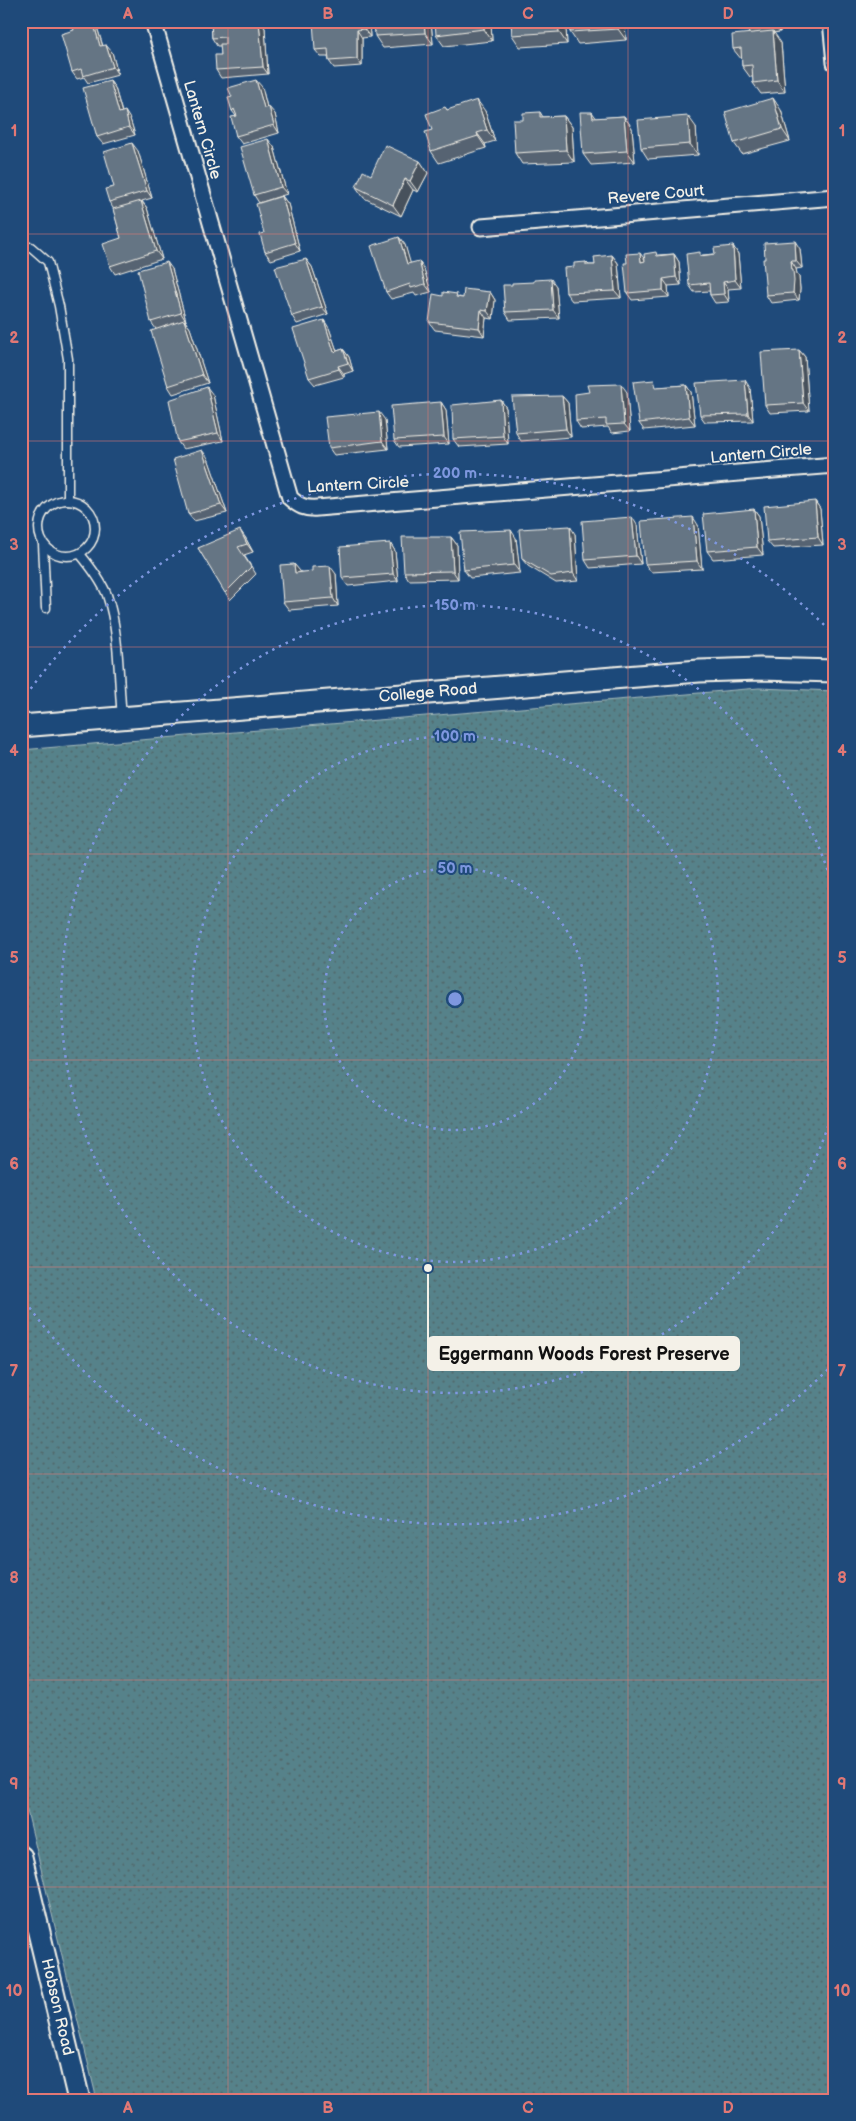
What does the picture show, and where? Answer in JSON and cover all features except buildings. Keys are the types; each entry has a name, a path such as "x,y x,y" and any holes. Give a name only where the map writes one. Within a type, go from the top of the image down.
{"main road":[{"name":"College Road","path":"21,726 699,671 760,669 835,671"},
{"name":"Hobson Road","path":"21,1856 79,2100"}],"street":[{"name":"Lantern Circle","path":"153,21 290,498 298,505 317,508 835,465"},
{"path":"831,21 835,63"},
{"name":"Revere Court","path":"481,227 835,197"}],"lane":[{"path":"21,247 31,247 48,262 59,306 68,358 68,500"},
{"path":"68,500 76,501 88,509 94,522 95,530 91,544 80,554 70,557 50,552 43,544 39,535 39,524 42,514 49,506 58,501 68,500"},
{"path":"43,544 46,608"},
{"path":"80,554 94,571 106,594 115,626 122,718"}],"green space":[{"path":"759,688 835,691 835,2100 97,2100 21,1786 21,750"}],"place":[{"name":"Eggermann Woods Forest Preserve","path":"428,1268"}]}
